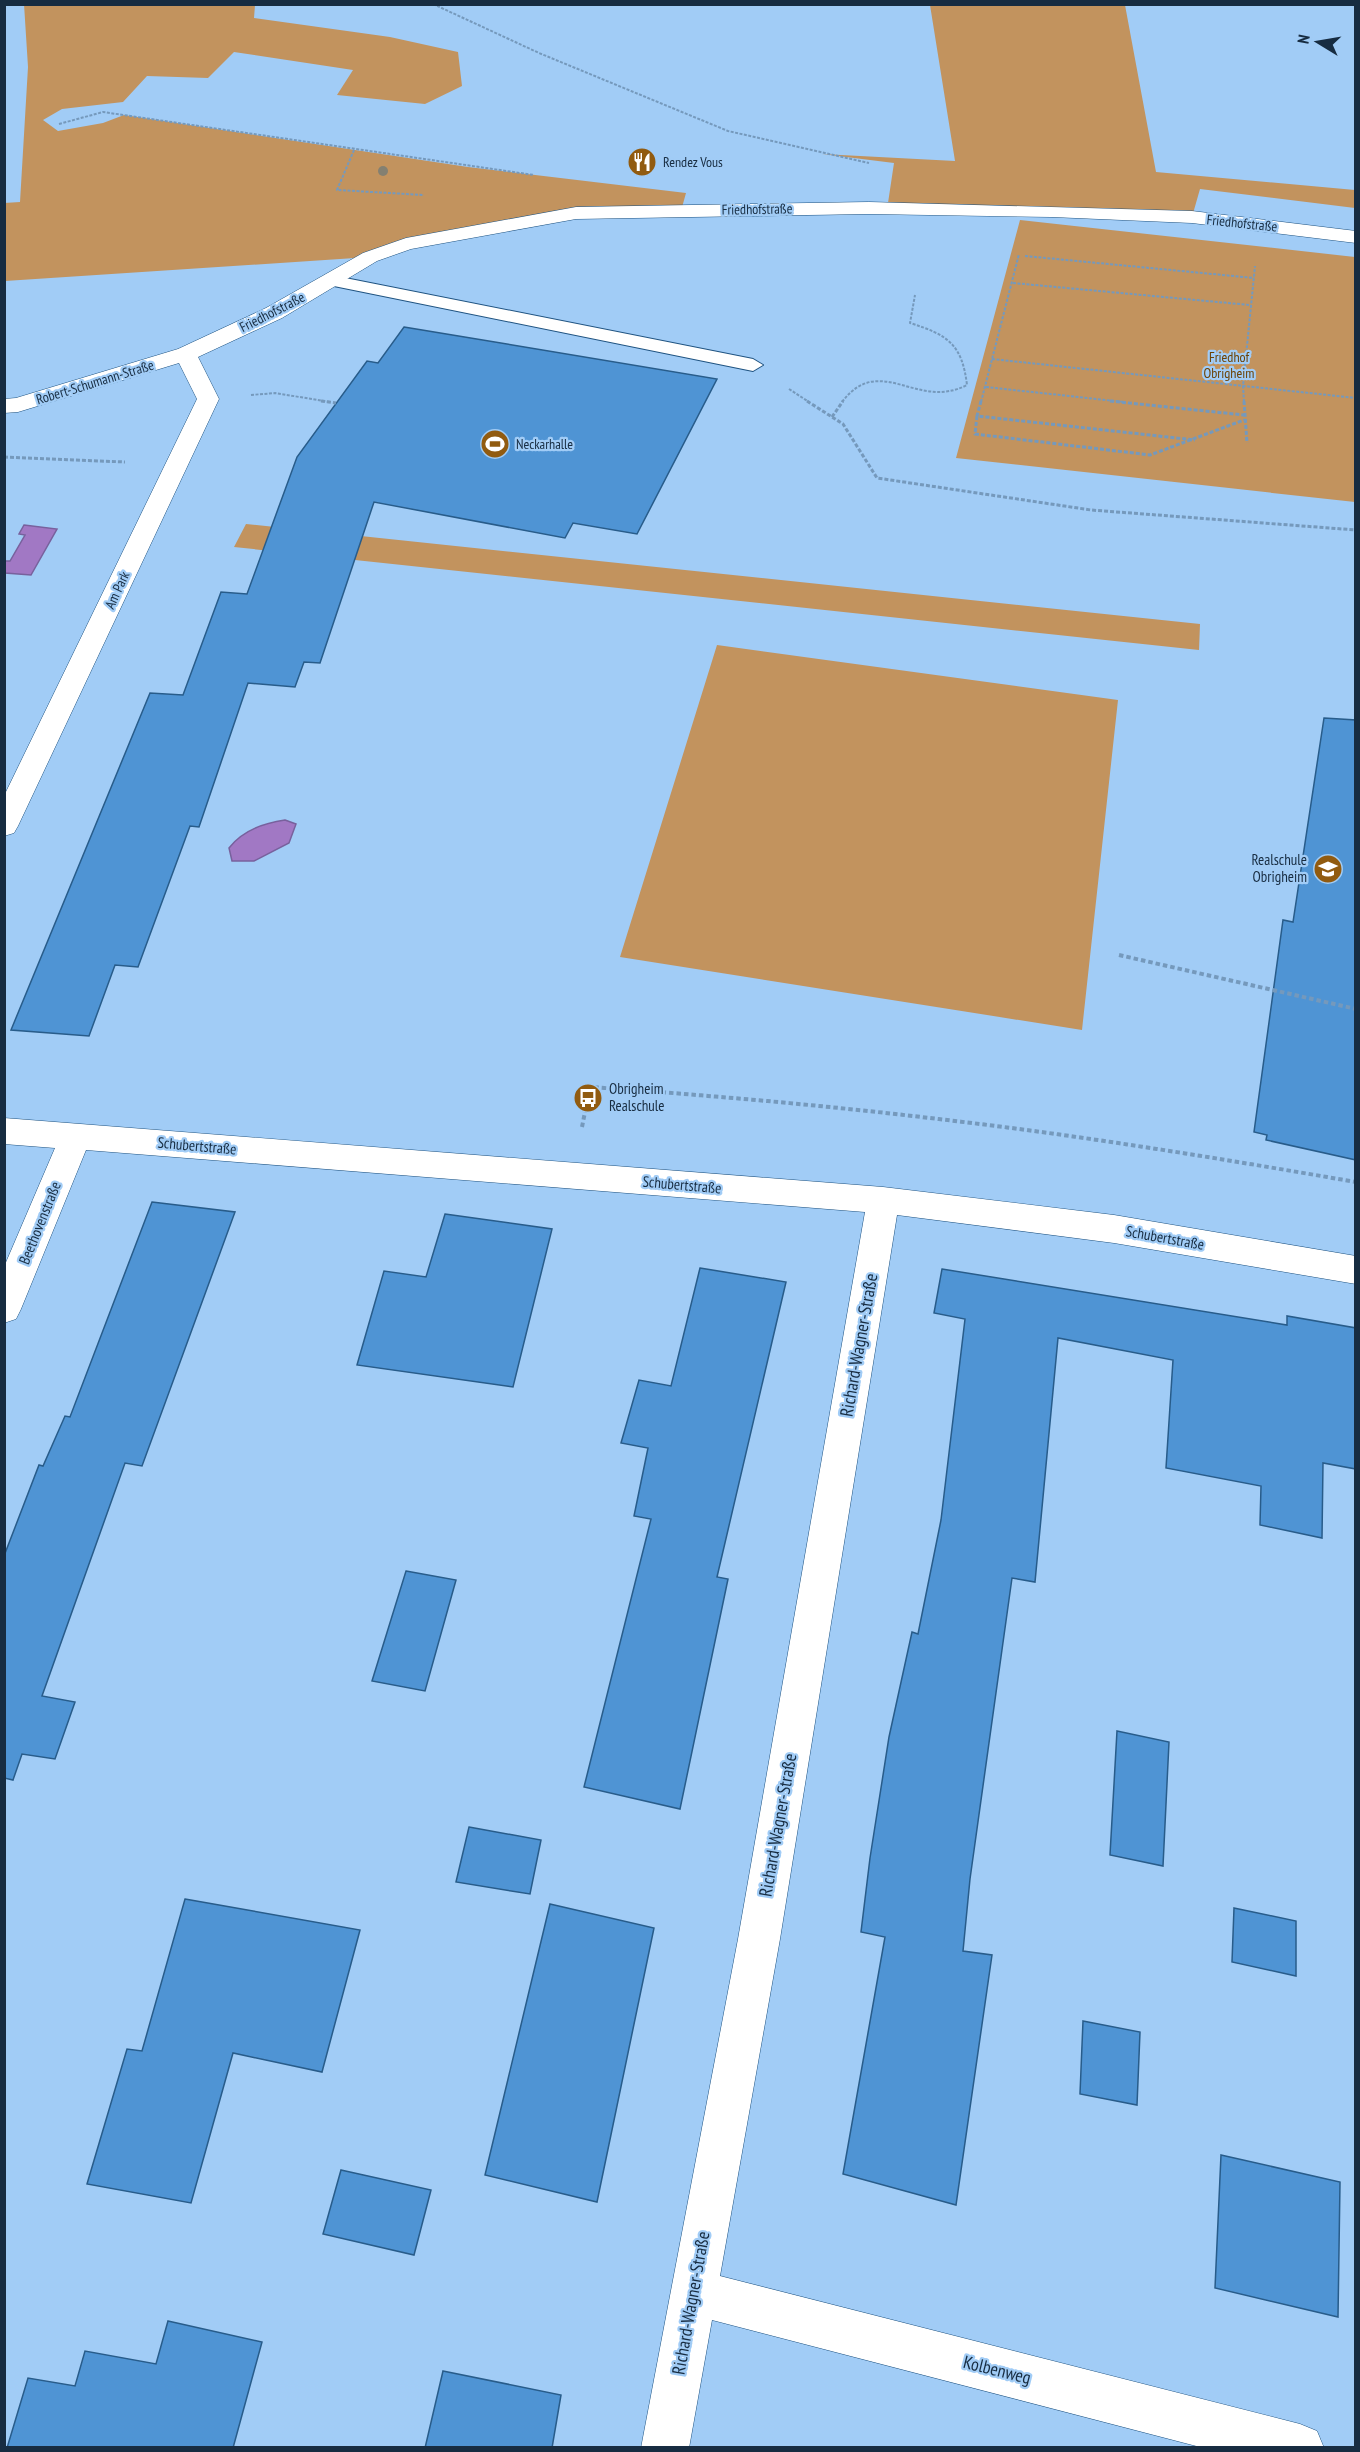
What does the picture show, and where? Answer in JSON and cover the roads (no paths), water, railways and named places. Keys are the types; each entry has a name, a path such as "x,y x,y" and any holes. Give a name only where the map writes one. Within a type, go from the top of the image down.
{"street":[{"name":"Friedhofstraße","path":"186,354 274,313 370,257 406,244 576,213 869,208 1053,211 1185,217 1356,237"},
{"name":"Am Park","path":"4,825 208,399 186,354"},
{"name":"Robert-Schumann-Straße","path":"4,406 18,405 186,354"},
{"name":"Schubertstraße","path":"4,1131 883,1200 1114,1229 1356,1270"},
{"name":"Beethovenstraße","path":"4,1309 75,1137"},
{"name":"Richard-Wagner-Straße","path":"665,2448 759,1939 883,1200"},
{"name":"Kolbenweg","path":"693,2292 1300,2448"}],"lane":[{"path":"330,280 753,365"}],"place":[{"name":"Rendez Vous","path":"642,162"},
{"name":"Neckarhalle","path":"495,444"},
{"name":"Realschule Obrigheim","path":"1328,869"},
{"name":"Obrigheim Realschule","path":"588,1098"}],"park label":[{"name":"Friedhof Obrigheim","path":"1229,366"}]}
